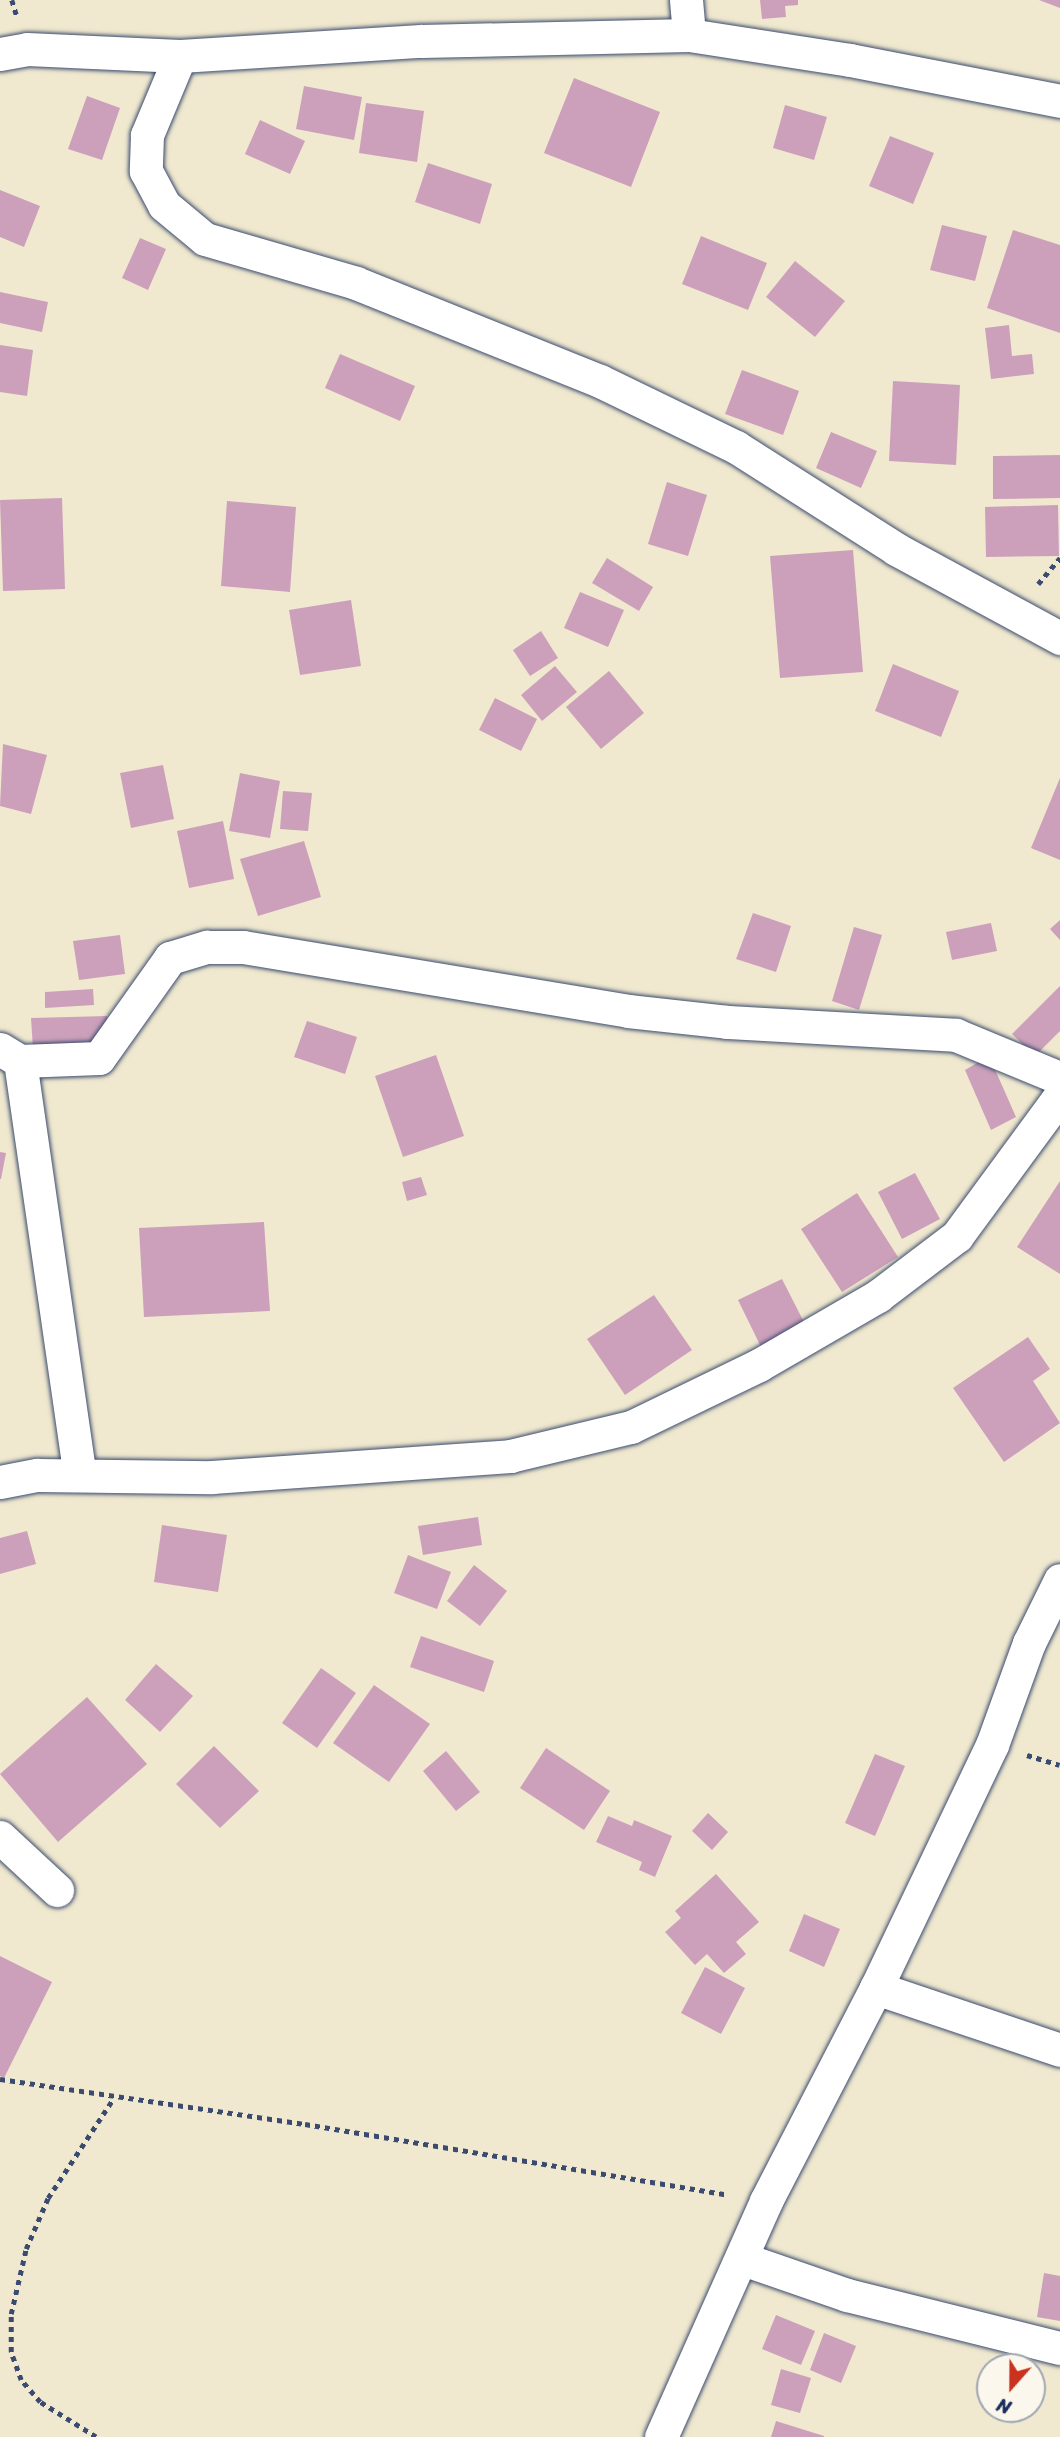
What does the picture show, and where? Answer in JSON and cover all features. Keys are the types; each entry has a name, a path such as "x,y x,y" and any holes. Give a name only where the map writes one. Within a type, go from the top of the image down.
{"street":[{"path":"686,0 689,35"},
{"path":"0,54 27,49 180,55 421,41 689,35 850,60 1060,102"},
{"path":"180,55 147,135 146,171 164,205 205,239 356,284 600,381 736,447 896,549 1060,638"},
{"path":"80,1475 10,1055 99,1058 170,958 207,947 243,947 628,1011 727,1022 956,1035 1060,1078"},
{"path":"0,1482 37,1475 212,1477 510,1457 631,1427 759,1365 866,1303 957,1236 1060,1096"},
{"path":"661,2437 743,2259 766,2201 876,1988 992,1745 1029,1643 1060,1580"},
{"path":"0,1837 57,1890"},
{"path":"876,1988 1060,2050"},
{"path":"743,2259 847,2295 1060,2348"}],"path":[{"path":"0,2080 113,2099 304,2123 766,2201"},
{"path":"96,2437 40,2402 21,2380 11,2352 11,2314 26,2249 48,2198 113,2099"}],"building":[{"path":"760,0 798,0 798,5 785,6 786,17 762,19"},
{"path":"1039,0 1060,0 1060,8"},
{"path":"574,78 660,112 631,187 544,153"},
{"path":"304,86 362,97 354,140 296,129"},
{"path":"87,96 120,108 102,160 68,149"},
{"path":"366,103 424,111 417,162 359,153"},
{"path":"785,105 827,117 814,160 773,148"},
{"path":"260,120 305,141 290,174 245,154"},
{"path":"890,136 934,153 913,204 869,186"},
{"path":"428,163 492,184 480,224 415,202"},
{"path":"0,190 40,206 24,247 0,237"},
{"path":"942,225 987,236 975,281 930,270"},
{"path":"1013,230 1060,245 1060,333 987,308"},
{"path":"701,236 767,263 748,310 682,284"},
{"path":"140,238 166,249 148,290 122,278"},
{"path":"795,261 845,301 815,337 766,297"},
{"path":"0,292 48,302 42,332 0,323"},
{"path":"1009,325 1012,356 1032,354 1034,374 991,379 985,328"},
{"path":"0,345 33,350 27,396 0,392"},
{"path":"340,354 415,386 400,421 325,388"},
{"path":"742,370 799,391 783,435 725,414"},
{"path":"893,381 960,385 956,465 889,461"},
{"path":"831,432 877,451 861,488 816,468"},
{"path":"1060,455 1060,498 993,499 993,456"},
{"path":"667,482 707,495 688,556 648,544"},
{"path":"62,498 65,589 3,591 0,500"},
{"path":"227,501 296,507 290,592 221,586"},
{"path":"1058,505 1059,556 986,557 985,507"},
{"path":"853,550 863,672 780,678 770,556"},
{"path":"607,558 653,587 639,611 592,583"},
{"path":"580,592 624,610 608,647 564,628"},
{"path":"351,600 361,666 300,675 289,610"},
{"path":"541,631 558,658 530,676 513,650"},
{"path":"893,664 959,691 941,737 875,711"},
{"path":"555,666 577,692 542,721 521,695"},
{"path":"609,671 644,713 601,749 566,707"},
{"path":"495,698 537,719 521,751 479,730"},
{"path":"3,744 47,755 31,814 0,806"},
{"path":"163,765 174,819 131,828 120,773"},
{"path":"240,773 280,781 270,838 229,831"},
{"path":"1060,778 1060,860 1031,848"},
{"path":"283,791 312,793 308,831 280,829"},
{"path":"223,821 234,879 189,888 177,831"},
{"path":"304,841 321,897 258,916 240,859"},
{"path":"753,913 791,926 776,972 736,959"},
{"path":"1060,920 1060,940 1050,929"},
{"path":"991,923 997,951 952,960 946,932"},
{"path":"854,927 882,935 859,1010 832,1001"},
{"path":"120,935 125,974 79,980 73,941"},
{"path":"1060,986 1060,1031 1035,1056 1012,1034"},
{"path":"93,989 94,1005 45,1008 45,992"},
{"path":"107,1016 108,1047 33,1049 31,1018"},
{"path":"307,1021 357,1037 345,1074 294,1057"},
{"path":"436,1055 464,1136 403,1157 375,1076"},
{"path":"989,1056 1016,1117 991,1130 965,1070"},
{"path":"0,1152 6,1153 1,1179 0,1179"},
{"path":"915,1173 940,1219 902,1239 878,1192"},
{"path":"421,1177 427,1195 407,1201 402,1182"},
{"path":"1060,1181 1060,1274 1017,1247"},
{"path":"857,1193 898,1257 842,1292 801,1229"},
{"path":"264,1222 270,1311 144,1317 139,1228"},
{"path":"782,1279 807,1328 762,1349 738,1300"},
{"path":"654,1295 692,1350 625,1395 587,1339"},
{"path":"1028,1337 1050,1369 1033,1381 1060,1423 1004,1462 953,1388"},
{"path":"478,1517 482,1545 423,1555 418,1526"},
{"path":"162,1525 227,1535 218,1592 154,1582"},
{"path":"27,1531 36,1564 0,1574 0,1538"},
{"path":"408,1555 451,1572 437,1609 394,1593"},
{"path":"474,1565 507,1591 480,1626 447,1601"},
{"path":"421,1636 494,1661 484,1692 410,1667"},
{"path":"156,1664 193,1696 160,1732 125,1700"},
{"path":"321,1668 356,1693 317,1748 282,1723"},
{"path":"374,1685 430,1724 389,1782 333,1743"},
{"path":"87,1697 147,1764 58,1842 0,1774"},
{"path":"214,1746 259,1791 220,1828 176,1784"},
{"path":"546,1748 610,1791 584,1830 520,1788"},
{"path":"446,1751 480,1792 456,1811 423,1771"},
{"path":"875,1754 905,1766 875,1836 845,1823"},
{"path":"708,1813 728,1832 712,1850 692,1831"},
{"path":"608,1816 632,1826 634,1820 672,1836 655,1877 639,1870 642,1862 596,1842"},
{"path":"716,1874 759,1922 736,1942 746,1954 724,1973 707,1954 695,1965 665,1932 681,1918 675,1911"},
{"path":"804,1914 840,1929 824,1967 789,1951"},
{"path":"0,1956 52,1982 4,2078 0,2076"},
{"path":"705,1967 745,1988 721,2034 681,2013"},
{"path":"1044,2273 1060,2276 1060,2321 1037,2317"},
{"path":"776,2315 815,2331 801,2365 762,2349"},
{"path":"824,2333 856,2346 841,2383 810,2370"},
{"path":"781,2369 811,2378 800,2413 771,2405"},
{"path":"776,2421 824,2436 824,2437 771,2437"}]}
